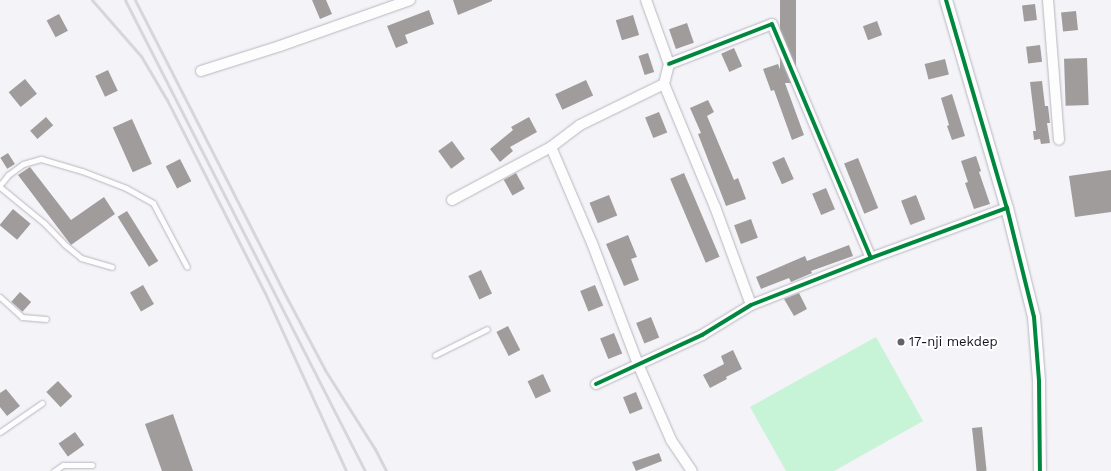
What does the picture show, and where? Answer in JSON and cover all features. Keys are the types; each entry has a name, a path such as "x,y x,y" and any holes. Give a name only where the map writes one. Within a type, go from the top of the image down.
{"street":[{"path":"201,71 280,46 410,0"},
{"path":"646,0 669,64 664,84 715,207 751,305"},
{"path":"946,0 1007,208 1034,317 1039,380 1040,471"},
{"path":"1048,0 1059,140"},
{"path":"669,64 772,24 871,258"},
{"path":"452,200 551,147 580,125 664,84"},
{"path":"551,147 592,243 638,364 671,440 692,471"},
{"path":"596,384 702,335 751,305 871,258 1007,208"}],"lane":[{"path":"112,267 81,258 64,244 44,223 0,186 8,175 23,164 41,159 82,171 126,188 153,203 187,267"},
{"path":"0,297 22,317 46,319"},
{"path":"435,355 487,329"},
{"path":"0,432 42,403"},
{"path":"54,471 63,465 92,466"}],"green space":[{"path":"876,337 923,421 834,471 786,471 750,407"}],"building":[{"path":"312,0 326,0 332,14 320,19"},
{"path":"453,0 492,0 492,1 458,15"},
{"path":"780,0 796,0 796,83 780,83"},
{"path":"1035,4 1037,20 1024,21 1022,6"},
{"path":"429,10 434,24 405,35 408,43 396,48 387,26"},
{"path":"1076,11 1078,30 1063,31 1061,13"},
{"path":"59,14 68,31 56,37 47,21"},
{"path":"633,15 639,35 622,40 616,20"},
{"path":"877,21 882,35 868,40 863,26"},
{"path":"687,23 694,43 676,49 669,29"},
{"path":"1040,45 1042,62 1028,64 1026,47"},
{"path":"734,48 742,66 729,72 721,54"},
{"path":"648,53 654,72 645,75 638,56"},
{"path":"1087,58 1089,105 1066,106 1064,59"},
{"path":"945,59 949,75 928,80 925,64"},
{"path":"778,64 804,135 792,140 774,90 771,91 763,69"},
{"path":"108,70 118,91 105,97 95,76"},
{"path":"25,79 37,94 21,107 9,92"},
{"path":"586,80 593,95 562,110 555,94"},
{"path":"1042,81 1045,106 1048,106 1050,123 1047,123 1050,143 1041,144 1040,139 1034,140 1033,131 1036,131 1030,82"},
{"path":"952,94 965,136 952,140 947,126 949,125 941,98"},
{"path":"708,100 714,112 707,116 734,180 738,178 746,199 726,206 698,134 701,133 690,108"},
{"path":"659,112 667,132 653,138 645,118"},
{"path":"46,117 53,125 37,139 30,131"},
{"path":"529,117 537,132 510,147 513,151 500,162 490,149 513,130 511,127"},
{"path":"132,119 152,164 133,172 113,128"},
{"path":"452,141 465,159 451,169 438,151"},
{"path":"8,153 15,164 7,169 0,158"},
{"path":"976,156 981,171 979,172 990,204 974,209 965,183 968,182 961,161"},
{"path":"784,157 794,179 782,184 772,162"},
{"path":"858,158 878,208 864,214 844,164"},
{"path":"180,159 191,181 177,189 166,166"},
{"path":"30,167 71,220 104,197 115,214 71,245 18,175"},
{"path":"1111,170 1111,212 1075,217 1069,176"},
{"path":"516,173 525,189 512,196 504,180"},
{"path":"684,173 720,257 706,263 670,179"},
{"path":"826,188 835,209 821,215 812,194"},
{"path":"609,195 617,215 598,223 590,203"},
{"path":"916,195 925,219 910,225 901,201"},
{"path":"13,209 31,224 17,240 0,226"},
{"path":"127,211 158,261 149,267 118,217"},
{"path":"751,219 758,238 741,244 734,225"},
{"path":"628,235 637,257 631,259 639,280 624,286 606,244"},
{"path":"849,245 853,256 811,271 812,273 791,282 789,278 761,289 756,277 805,256 807,261"},
{"path":"481,270 492,294 479,299 468,276"},
{"path":"143,285 154,304 141,312 130,292"},
{"path":"595,285 603,305 588,311 580,291"},
{"path":"20,292 31,302 22,312 11,302"},
{"path":"799,293 807,309 794,316 784,299"},
{"path":"651,317 659,337 644,343 636,323"},
{"path":"508,326 520,350 509,356 496,332"},
{"path":"614,333 622,353 608,359 600,339"},
{"path":"733,350 742,369 726,377 727,379 710,388 703,375 724,364 721,356"},
{"path":"543,374 551,391 536,398 528,381"},
{"path":"58,381 72,396 61,407 46,392"},
{"path":"6,389 20,406 7,416 0,407 0,393"},
{"path":"636,392 643,409 630,414 623,397"},
{"path":"173,414 193,471 162,471 145,424"},
{"path":"982,427 987,471 977,471 972,428"},
{"path":"75,432 84,445 68,457 59,443"},
{"path":"659,453 662,461 636,471 632,462"}],"railway":[{"path":"92,0 141,56 167,100 265,293 346,471"},
{"path":"125,0 365,471"},
{"path":"135,0 325,370 375,449 386,471"}],"cycle path":[{"path":"946,0 1007,208 1034,317 1039,381 1040,471"},
{"path":"669,64 772,24 871,258"},
{"path":"596,384 702,335 751,305 871,258 1007,208"}],"place":[{"name":"17-nji mekdep","path":"901,342"}]}
